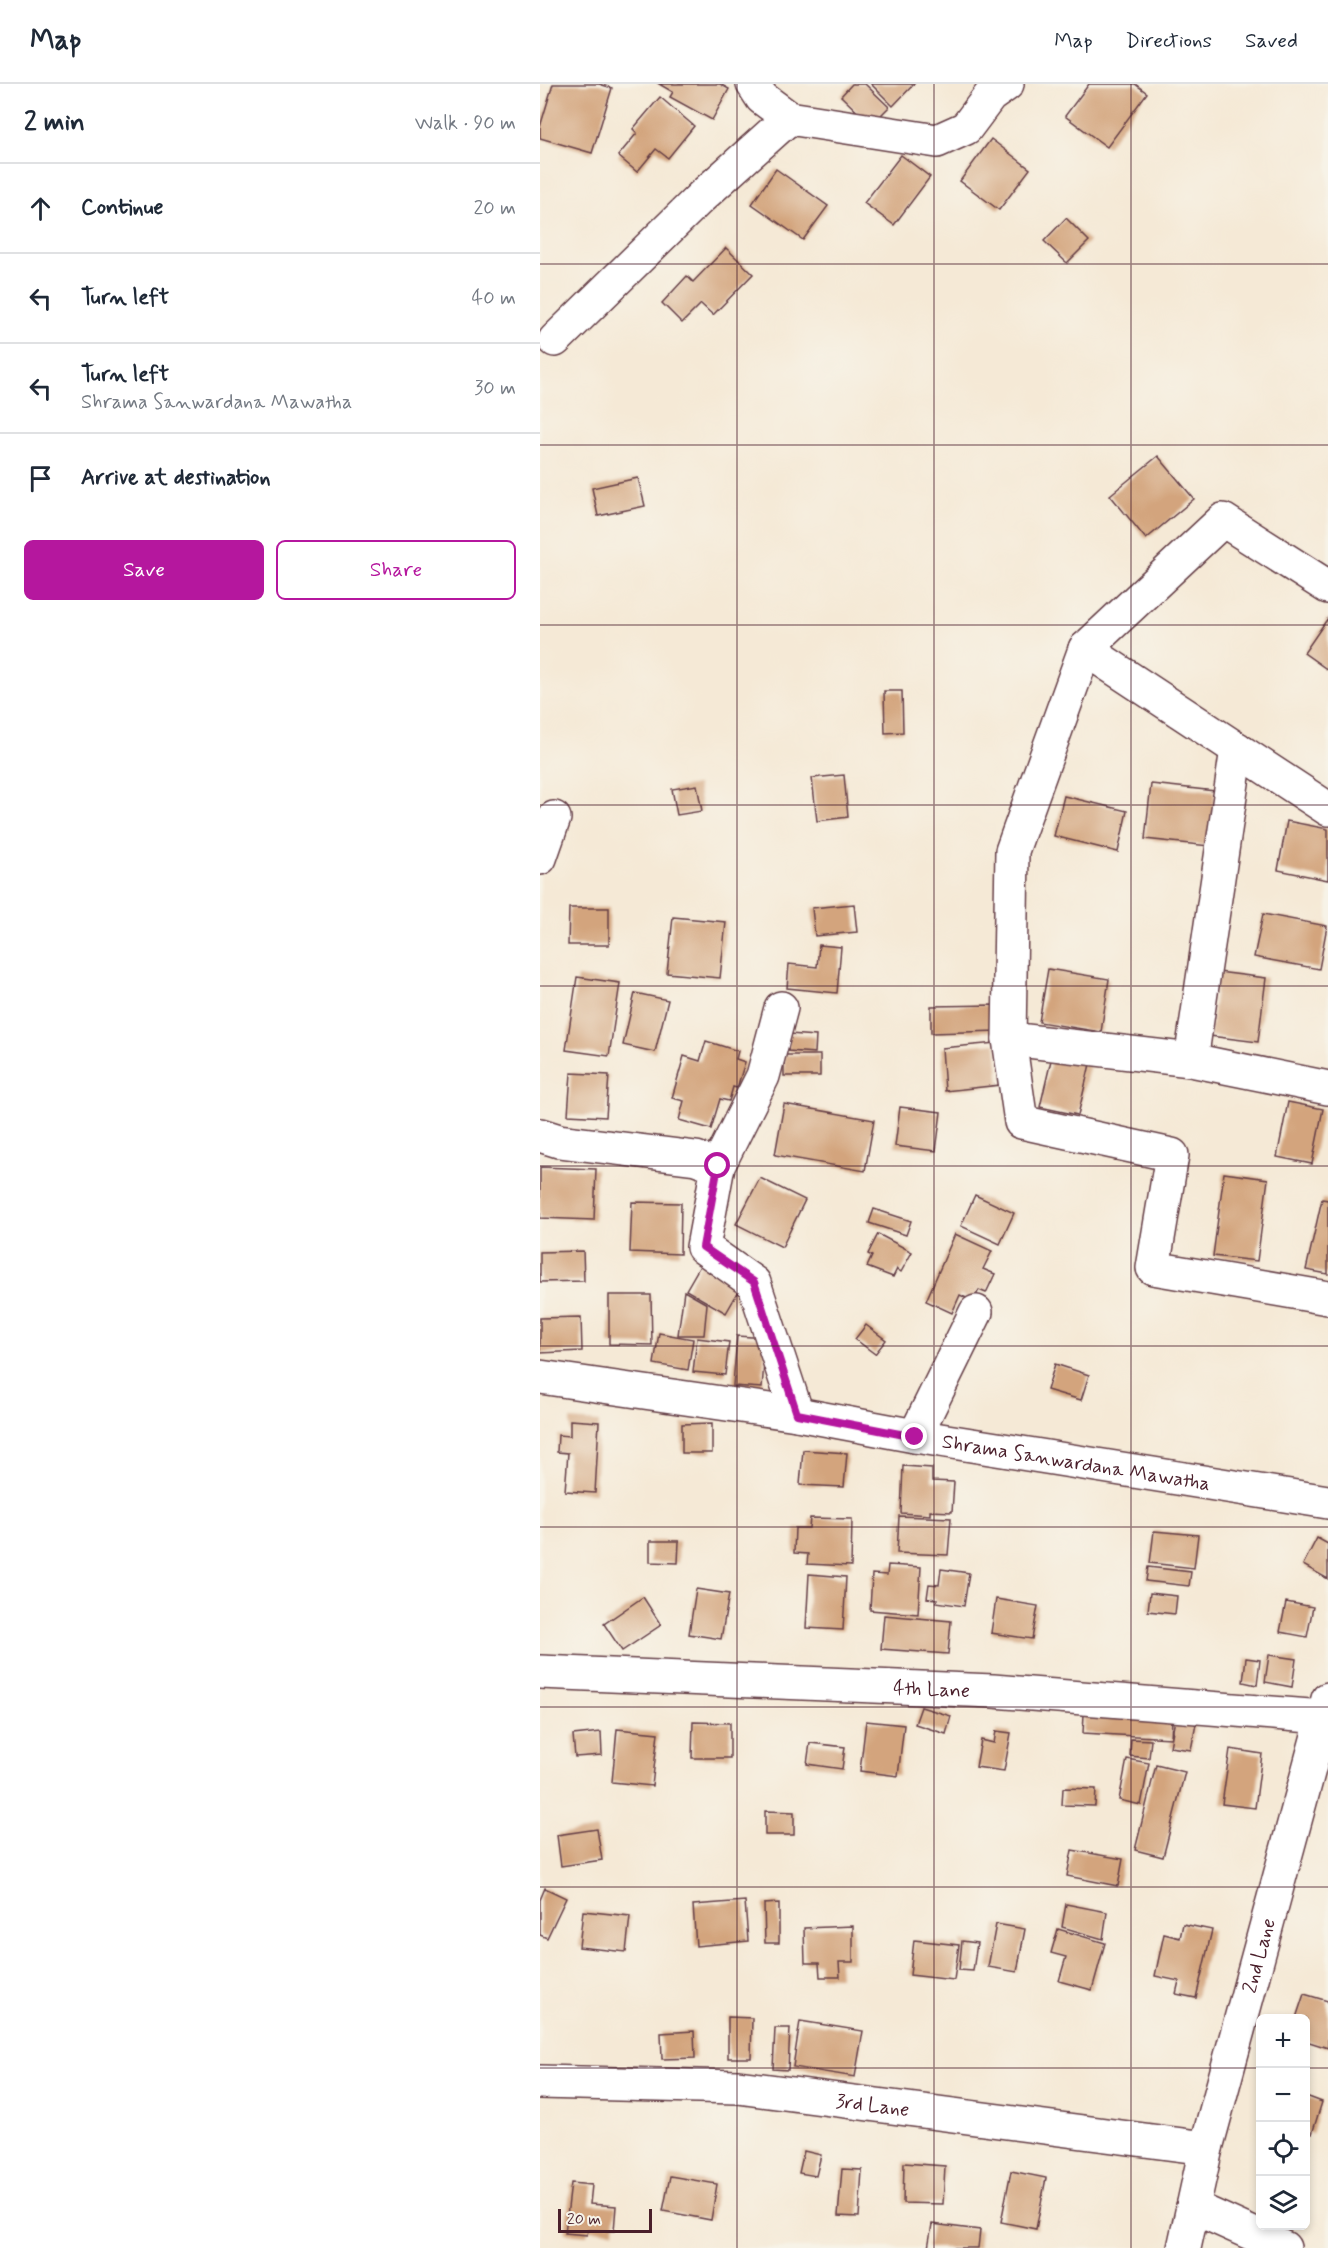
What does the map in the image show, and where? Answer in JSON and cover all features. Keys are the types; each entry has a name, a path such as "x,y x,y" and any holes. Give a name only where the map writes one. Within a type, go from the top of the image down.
{"street":[{"path":"753,84 762,98 789,118 937,141 966,128 990,96 1007,84"},
{"path":"555,340 701,197 789,118"},
{"path":"1328,587 1223,520 1084,649 1012,851 1009,1038 1021,1122 1172,1155 1153,1268 1328,1298"},
{"path":"1084,649 1328,809"},
{"path":"1191,1060 1237,749"},
{"path":"540,858 554,818"},
{"path":"781,1008 763,1076 718,1166 703,1247 754,1282 797,1414"},
{"path":"1009,1038 1191,1060 1328,1088"},
{"path":"540,1135 559,1142 696,1158 718,1166"},
{"path":"915,1437 976,1312"},
{"name":"Shrama Sanwardana Mawatha","path":"540,1377 797,1414 915,1437 1328,1502"},
{"name":"4th Lane","path":"540,1672 1325,1708"},
{"name":"2nd Lane","path":"1184,2248 1206,2148 1325,1708"},
{"name":"3rd Lane","path":"540,2082 738,2088 1206,2148"},
{"path":"1193,2206 1284,2248"}],"building":[{"path":"553,84 599,84 612,88 592,153 540,138 540,127"},
{"path":"659,84 720,84 729,89 712,120 670,97 673,92"},
{"path":"852,84 865,84 889,107 871,125 841,96"},
{"path":"871,84 914,84 893,106"},
{"path":"1089,84 1135,84 1147,93 1107,147 1065,116"},
{"path":"660,97 694,126 668,158 656,149 637,172 618,156 637,133 633,129"},
{"path":"991,139 1030,169 999,210 960,181"},
{"path":"901,155 930,177 894,225 864,203"},
{"path":"776,169 828,206 803,240 752,204"},
{"path":"1066,218 1089,241 1067,263 1044,241"},
{"path":"726,248 753,274 713,315 701,304 682,323 662,303 687,276 693,282"},
{"path":"1158,456 1194,499 1146,539 1110,495"},
{"path":"638,478 645,506 598,516 592,488"},
{"path":"1328,618 1328,670 1304,653"},
{"path":"884,691 902,691 903,732 885,733"},
{"path":"844,775 848,817 817,821 812,778"},
{"path":"1151,784 1215,791 1209,846 1145,839"},
{"path":"697,785 702,811 677,815 672,789"},
{"path":"1064,796 1127,811 1118,852 1054,836"},
{"path":"1287,821 1328,829 1328,880 1278,870"},
{"path":"854,904 857,932 815,936 812,908"},
{"path":"569,908 609,908 609,945 568,945"},
{"path":"1263,914 1327,926 1319,969 1254,957"},
{"path":"673,917 726,922 720,978 667,973"},
{"path":"819,945 841,947 837,993 787,988 789,964 817,967"},
{"path":"1048,969 1109,979 1101,1032 1039,1022"},
{"path":"1218,972 1266,978 1258,1042 1210,1036"},
{"path":"577,977 620,983 609,1056 566,1050"},
{"path":"635,993 668,1000 655,1052 623,1045"},
{"path":"997,1005 998,1031 931,1033 931,1006"},
{"path":"789,1034 816,1036 815,1053 788,1051"},
{"path":"706,1041 738,1051 736,1059 745,1062 737,1088 733,1087 729,1101 720,1099 711,1129 679,1120 684,1101 672,1098 684,1056 700,1061"},
{"path":"996,1043 1000,1085 945,1091 942,1048"},
{"path":"784,1055 820,1055 820,1076 784,1076"},
{"path":"1052,1056 1090,1064 1078,1115 1040,1107"},
{"path":"571,1073 609,1075 606,1117 568,1115"},
{"path":"1288,1102 1323,1109 1312,1164 1277,1157"},
{"path":"784,1104 874,1120 865,1171 775,1155"},
{"path":"900,1107 941,1112 936,1151 895,1146"},
{"path":"540,1167 596,1169 594,1220 540,1218"},
{"path":"1224,1173 1268,1179 1257,1261 1213,1256"},
{"path":"760,1178 805,1200 782,1247 736,1224"},
{"path":"975,1195 1014,1213 1000,1244 961,1226"},
{"path":"1322,1199 1328,1200 1328,1274 1306,1270"},
{"path":"632,1202 681,1203 680,1254 630,1252"},
{"path":"874,1209 911,1221 906,1235 869,1223"},
{"path":"878,1234 912,1252 901,1272 897,1269 893,1277 867,1267 872,1256 868,1254"},
{"path":"955,1234 992,1251 983,1269 995,1274 986,1293 979,1290 973,1301 960,1295 952,1313 926,1301"},
{"path":"583,1251 584,1281 540,1282 540,1252"},
{"path":"701,1264 741,1287 726,1313 686,1290"},
{"path":"684,1291 707,1304 704,1335 678,1335"},
{"path":"609,1295 651,1295 652,1345 609,1344"},
{"path":"581,1317 582,1351 540,1353 540,1318"},
{"path":"866,1325 886,1340 875,1354 855,1339"},
{"path":"659,1333 693,1339 688,1370 654,1364"},
{"path":"737,1336 766,1338 762,1388 733,1386"},
{"path":"697,1338 729,1342 725,1375 693,1372"},
{"path":"1055,1364 1089,1375 1081,1400 1047,1390"},
{"path":"570,1420 599,1422 595,1493 565,1491 568,1453 557,1452 558,1435 570,1436"},
{"path":"712,1423 712,1453 682,1453 682,1424"},
{"path":"803,1450 847,1453 844,1487 800,1485"},
{"path":"903,1466 932,1468 932,1481 954,1482 952,1512 930,1511 930,1515 901,1513"},
{"path":"899,1516 951,1518 948,1555 897,1553"},
{"path":"810,1518 852,1519 851,1566 807,1564 808,1554 794,1553 795,1528 809,1528"},
{"path":"1154,1531 1198,1535 1194,1568 1150,1563"},
{"path":"1317,1538 1328,1544 1328,1579 1303,1565"},
{"path":"650,1541 679,1541 678,1563 650,1562"},
{"path":"888,1565 921,1567 918,1614 870,1610 872,1574 887,1575"},
{"path":"1148,1567 1191,1572 1189,1586 1146,1581"},
{"path":"941,1569 969,1573 964,1606 936,1602 937,1599 927,1598 929,1584 939,1585"},
{"path":"809,1574 846,1577 843,1630 806,1628"},
{"path":"696,1589 729,1594 721,1639 689,1634"},
{"path":"1150,1593 1177,1596 1175,1614 1148,1611"},
{"path":"643,1597 661,1625 622,1651 604,1624"},
{"path":"996,1599 1038,1606 1032,1639 991,1633"},
{"path":"1286,1602 1313,1607 1307,1637 1280,1632"},
{"path":"884,1615 951,1621 948,1654 881,1649"},
{"path":"1269,1655 1296,1659 1292,1687 1265,1682"},
{"path":"1246,1658 1260,1660 1257,1685 1243,1682"},
{"path":"921,1707 951,1716 946,1734 915,1724"},
{"path":"1084,1714 1172,1718 1171,1738 1083,1733"},
{"path":"1175,1719 1196,1724 1191,1750 1170,1747"},
{"path":"866,1721 904,1725 898,1776 860,1771"},
{"path":"693,1722 730,1723 730,1758 692,1758"},
{"path":"617,1729 658,1733 652,1786 612,1782"},
{"path":"996,1731 1011,1733 1004,1771 976,1767 981,1740 994,1743"},
{"path":"601,1732 602,1755 575,1757 573,1735"},
{"path":"1131,1739 1151,1740 1149,1758 1130,1756"},
{"path":"810,1743 845,1747 842,1769 807,1764"},
{"path":"1230,1749 1262,1754 1255,1808 1222,1804"},
{"path":"1127,1759 1149,1763 1141,1805 1119,1800"},
{"path":"1156,1765 1185,1772 1163,1857 1135,1850"},
{"path":"1063,1788 1096,1789 1095,1806 1062,1805"},
{"path":"765,1811 794,1812 794,1835 765,1835"},
{"path":"597,1829 602,1860 561,1866 557,1835"},
{"path":"1072,1850 1123,1859 1118,1886 1067,1876"},
{"path":"545,1888 566,1898 547,1938 540,1935 540,1900"},
{"path":"745,1901 748,1941 696,1946 693,1905"},
{"path":"779,1903 779,1943 765,1943 764,1904"},
{"path":"1066,1904 1107,1912 1103,1939 1062,1927"},
{"path":"583,1911 630,1916 626,1952 579,1947"},
{"path":"996,1924 1025,1929 1017,1972 988,1967"},
{"path":"1183,1924 1212,1930 1196,1998 1176,1994 1179,1981 1155,1976 1164,1934 1180,1938"},
{"path":"853,1926 853,1962 839,1962 840,1977 820,1977 819,1963 805,1963 804,1928"},
{"path":"1058,1929 1105,1943 1092,1990 1059,1981 1066,1957 1051,1953"},
{"path":"914,1940 959,1945 954,1980 910,1975"},
{"path":"962,1941 977,1943 973,1971 959,1970"},
{"path":"1304,1994 1328,2001 1328,2048 1310,2042 1310,2014 1297,2014"},
{"path":"728,2017 752,2018 751,2058 728,2058"},
{"path":"800,2021 863,2031 855,2077 793,2067"},
{"path":"775,2028 790,2028 788,2070 773,2069"},
{"path":"694,2031 695,2058 662,2059 661,2033"},
{"path":"1310,2098 1322,2102 1312,2134 1310,2133"},
{"path":"804,2151 821,2155 816,2176 799,2173"},
{"path":"904,2163 945,2166 943,2204 903,2203"},
{"path":"842,2169 862,2170 859,2217 838,2216"},
{"path":"1011,2171 1046,2178 1036,2229 1001,2222"},
{"path":"670,2176 717,2184 711,2220 663,2211"},
{"path":"571,2183 592,2185 590,2204 616,2206 614,2231 588,2230 587,2235 565,2233"},
{"path":"932,2224 980,2230 978,2248 928,2248"}],"route":[{"path":"718,1166 703,1247 754,1282 797,1414 915,1437"}]}
